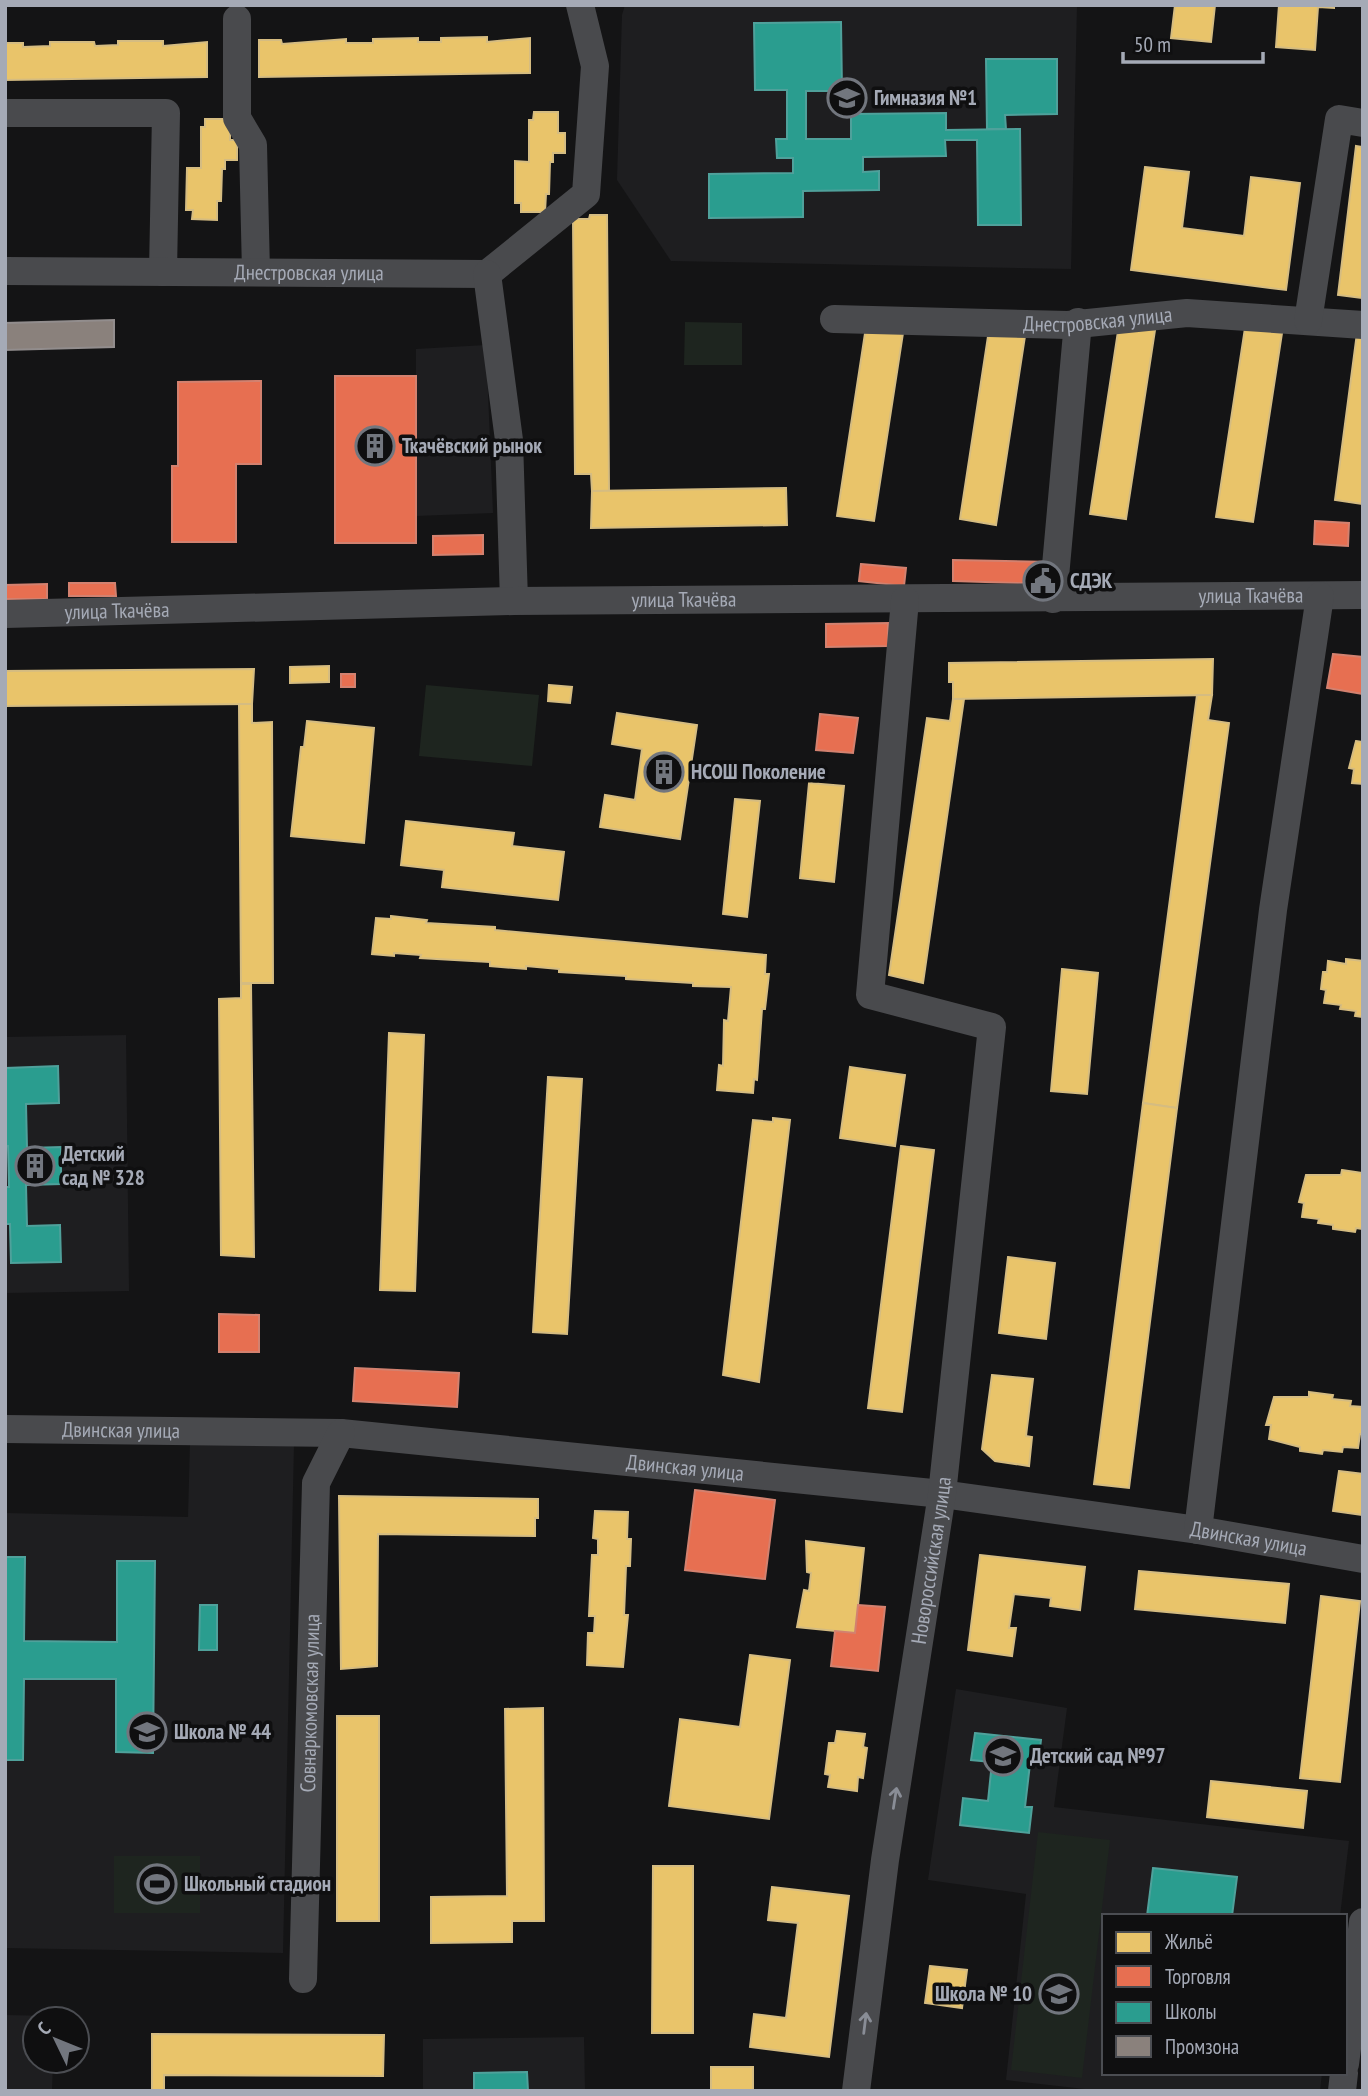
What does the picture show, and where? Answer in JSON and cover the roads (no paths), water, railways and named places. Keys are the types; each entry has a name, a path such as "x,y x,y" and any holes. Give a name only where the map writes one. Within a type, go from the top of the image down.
{"street":[{"path":"514,601 509,440 487,274 586,194 595,66 580,5"},
{"path":"237,19 237,118 253,145 256,272"},
{"path":"5,113 166,113 163,272"},
{"path":"1308,321 1339,119 1363,123"},
{"name":"Днестровская улица","path":"5,271 487,274"},
{"name":"Днестровская улица","path":"834,318 1068,325 1186,313 1363,325"},
{"path":"1053,599 1078,322"},
{"name":"улица Ткачёва","path":"5,614 514,601 1363,595"},
{"path":"1198,1530 1273,910 1320,596"},
{"name":"Новороссийская улица","path":"856,2091 885,1860 942,1494 992,1027 870,995 905,600"},
{"name":"Двинская улица","path":"5,1429 341,1433 942,1494 1198,1530 1363,1559"},
{"name":"Совнаркомовская улица","path":"303,1979 314,1676 317,1483 341,1433"},
{"path":"1347,2048 1363,1922"}],"place":[{"name":"Гимназия №1","path":"847,98"},
{"name":"Ткачёвский рынок","path":"375,446"},
{"name":"СДЭК","path":"1043,581"},
{"name":"НСОШ Поколение","path":"664,772"},
{"name":"Детский сад № 328","path":"35,1166"},
{"name":"Школа № 44","path":"147,1732"},
{"name":"Детский сад №97","path":"1003,1756"},
{"name":"Школьный стадион","path":"157,1884"},
{"name":"Школа № 10","path":"1059,1994"}]}
